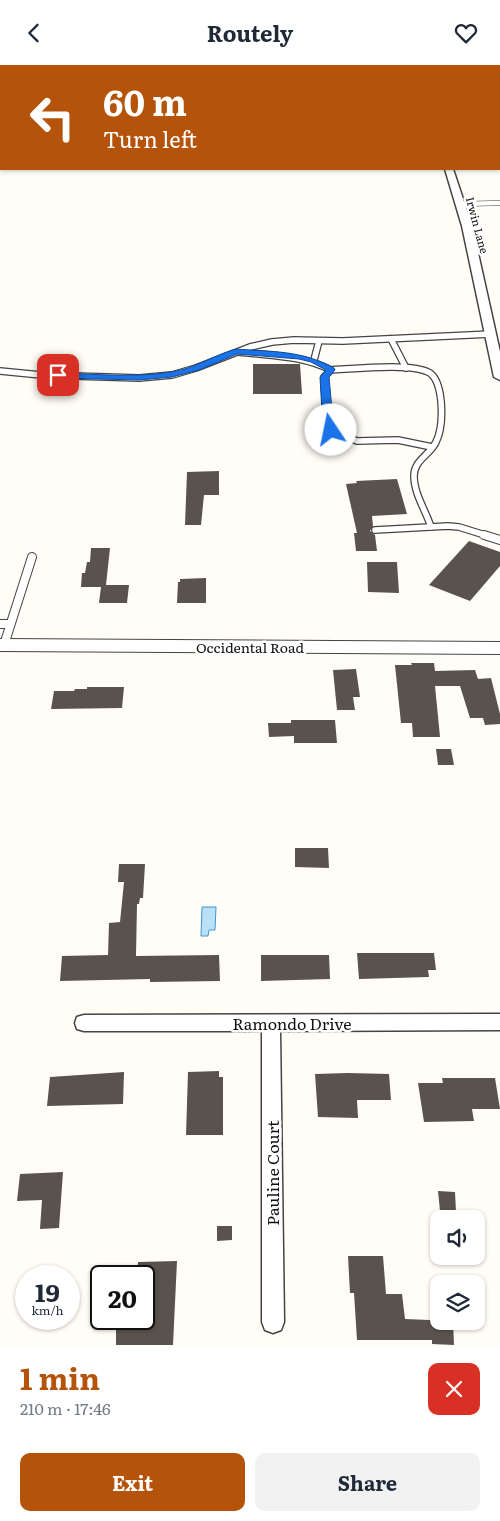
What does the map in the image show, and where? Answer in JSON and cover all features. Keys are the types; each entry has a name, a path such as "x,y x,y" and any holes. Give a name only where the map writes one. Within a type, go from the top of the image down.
{"street":[{"name":"Irwin Lane","path":"449,170 467,226 500,377"},
{"name":"Occidental Road","path":"2,645 500,648"},
{"name":"Ramondo Drive","path":"84,1023 500,1022"},
{"name":"Pauline Court","path":"271,1023 273,1322"}],"lane":[{"path":"460,204 500,203"},
{"path":"0,371 41,375 139,378 180,373 236,351 272,342 491,334"},
{"path":"391,339 402,356 406,368"},
{"path":"314,360 319,341"},
{"path":"236,351 288,355 314,360 331,370 367,367 406,368 429,372 437,382 443,416 438,441 415,468 415,485 431,527"},
{"path":"331,370 324,377 326,412 331,430 350,441 368,443 398,440 432,447"},
{"path":"375,530 459,527 500,540"},
{"path":"2,645 32,557"},
{"path":"0,624 10,624"}],"water":[{"path":"202,907 216,907 215,930 209,930 208,936 201,936"}],"building":[{"path":"253,364 300,364 302,394 253,394"},
{"path":"219,471 219,495 204,495 201,525 185,525 187,472"},
{"path":"397,479 407,514 372,516 373,526 370,531 375,535 377,551 356,551 354,533 357,533 346,484 357,483 356,481"},
{"path":"469,541 500,552 500,566 470,601 429,585"},
{"path":"91,548 110,548 106,585 129,585 127,603 99,603 101,587 81,587 82,573 85,573 87,562 90,562"},
{"path":"367,562 397,562 399,593 368,592"},
{"path":"206,578 206,603 177,603 178,582 180,582 180,579"},
{"path":"411,663 434,663 435,671 475,670 478,679 491,678 500,714 500,724 485,725 483,718 470,718 460,686 435,686 440,737 413,737 412,723 401,723 395,665 412,665"},
{"path":"356,669 360,697 353,697 355,710 337,710 333,670"},
{"path":"87,687 124,687 122,708 51,709 54,691 74,691 75,689 87,689"},
{"path":"291,720 335,720 337,743 294,743 294,736 269,737 268,723 291,723"},
{"path":"436,749 451,749 454,765 438,765"},
{"path":"295,848 328,848 329,868 295,867"},
{"path":"119,864 145,864 143,898 140,898 139,904 137,904 136,956 219,955 220,981 150,982 150,979 60,981 62,956 108,955 109,923 120,922 124,882 118,882"},
{"path":"357,953 434,953 436,970 428,970 429,977 359,979"},
{"path":"261,955 329,955 330,979 261,981"},
{"path":"219,1071 219,1077 223,1077 223,1135 186,1135 188,1072"},
{"path":"124,1072 123,1104 47,1106 50,1077"},
{"path":"315,1074 389,1074 391,1100 357,1100 358,1118 318,1117"},
{"path":"442,1078 495,1078 500,1109 472,1109 474,1121 424,1122 418,1083 443,1083"},
{"path":"63,1172 59,1228 40,1229 42,1200 17,1201 20,1174"},
{"path":"438,1191 455,1192 456,1210 440,1210"},
{"path":"217,1226 232,1226 232,1240 217,1241"},
{"path":"348,1256 383,1256 386,1294 402,1294 405,1319 430,1320 430,1330 453,1330 454,1345 432,1344 432,1340 357,1340 354,1293 350,1293"},
{"path":"177,1261 173,1345 116,1345 116,1330 155,1330 155,1265 138,1265 138,1262"}],"route":[{"path":"58,375 139,378 172,375 196,368 236,351 288,355 314,360 331,370 324,377 326,412 331,430"}]}
